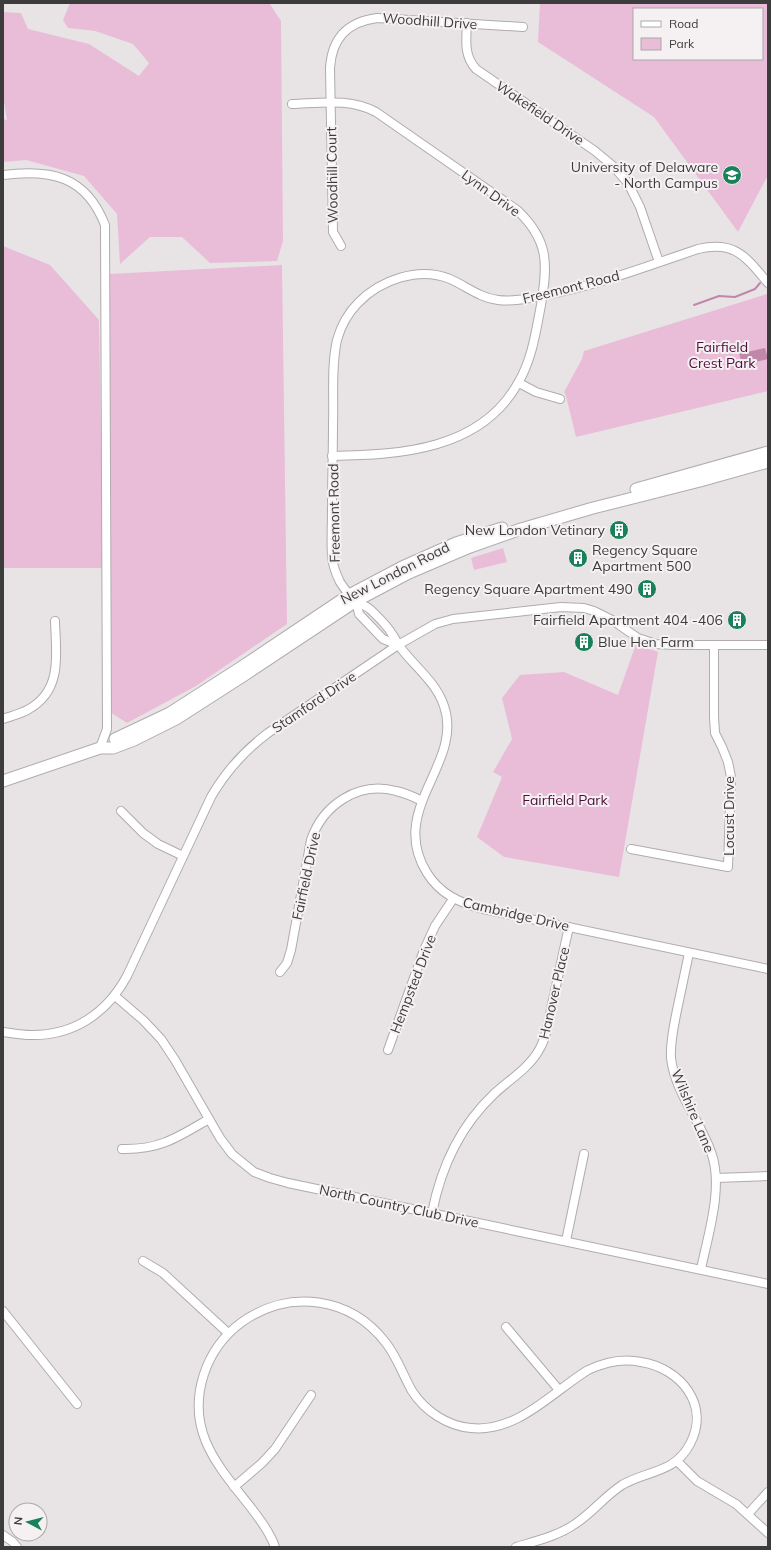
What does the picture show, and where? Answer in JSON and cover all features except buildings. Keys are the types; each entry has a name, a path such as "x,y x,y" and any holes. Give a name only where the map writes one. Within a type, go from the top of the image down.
{"main road":[{"name":"New London Road","path":"3,781 100,748 113,748 176,719 246,674 352,598 402,567 472,538 522,522 768,452"},
{"name":"New London Road","path":"352,598 470,547 521,529 593,508 768,462"}],"street":[{"name":"Woodhill Drive","path":"331,103 330,68 332,52 338,38 350,28 363,21 377,18 523,27"},
{"name":"Wakefield Drive","path":"467,23 467,53 476,69 595,151 621,174 635,194 659,262"},
{"name":"Woodhill Court","path":"331,103 333,232 341,246"},
{"name":"Lynn Drive","path":"292,104 354,104 376,112 517,210 532,225 541,244 545,263 543,296 531,353 519,383 507,400 493,415 459,436 411,451 382,455 332,456"},
{"path":"3,175 37,172 63,177 85,192 99,210 105,225 107,728 100,748"},
{"name":"Freemont Road","path":"352,598 336,574 333,559 332,456 334,360 338,338 349,314 361,300 370,293 391,281 409,275 419,274 446,278 479,295 497,300 518,300 543,296 602,281 702,248 724,246 745,256 768,283"},
{"path":"519,383 536,392 560,399"},
{"name":"Cambridge Drive","path":"352,598 368,607 391,632 398,645 435,687 446,711 447,727 445,745 422,801 416,823 418,852 421,861 431,878 438,886 453,898 483,909 768,969"},
{"name":"Stamford Drive","path":"3,1032 29,1035 59,1032 76,1026 89,1019 108,1004 115,996 129,970 218,784 228,771 249,748 268,732 398,645 426,629 444,621 561,607 584,608 603,614 638,638 652,643 666,645 768,645"},
{"path":"3,719 29,710 44,698 51,685 57,668 55,621"},
{"name":"Locust Drive","path":"631,849 728,867 731,777 728,762 715,733 714,645"},
{"name":"Fairfield Drive","path":"280,972 287,963 291,950 314,831 324,816 343,798 368,790 395,790 422,801"},
{"path":"121,811 143,833 158,844 183,856"},
{"name":"Hempsted Drive","path":"388,1050 424,950 435,926 453,898"},
{"name":"Hanover Place","path":"432,1213 444,1168 462,1133 484,1104 523,1069 540,1049 546,1031 569,927"},
{"name":"Wilshire Lane","path":"689,953 672,1035 671,1057 681,1092 712,1153 716,1178 714,1206 701,1269"},
{"name":"North Country Club Drive","path":"115,996 143,1020 161,1039 175,1060 220,1138 232,1154 246,1166 262,1176 288,1183 768,1284"},
{"path":"122,1149 138,1149 163,1144 209,1119"},
{"path":"566,1241 584,1154"},
{"path":"716,1178 768,1176"},
{"path":"143,1261 163,1273 228,1333"},
{"path":"275,1547 264,1525 219,1467 208,1448 201,1428 199,1406 201,1386 207,1367 215,1351 228,1333 236,1326 253,1314 266,1308 280,1304 310,1301 328,1304 343,1309 364,1321 381,1337 397,1360 412,1391 424,1406 438,1417 446,1421 471,1428 494,1427 512,1422 530,1412 588,1370 596,1366 613,1362 642,1362 658,1367 672,1374 684,1384 695,1405 696,1417 694,1435 691,1443 677,1461 667,1468 624,1484 568,1529 552,1536 516,1547"},
{"path":"3,1311 77,1404"},
{"path":"506,1327 559,1390"},
{"path":"234,1487 262,1463 275,1449 311,1395"},
{"path":"677,1461 697,1481 727,1498 748,1514 768,1533"},
{"path":"748,1514 768,1492"},
{"path":"3,1535 17,1547"}],"green space":[{"path":"70,3 270,4 281,21 283,241 277,261 210,263 182,237 150,237 120,264 117,214 84,176 26,160 3,162 3,119 7,120 3,96 3,12 21,13 28,29 89,44 139,76 149,63 133,44 95,31 68,28 63,20"},
{"name":"University of Delaware - North Campus","path":"540,3 768,3 768,175 738,232 654,117 538,42"},
{"path":"3,246 50,265 99,320 103,568 3,568"},
{"path":"282,265 287,624 196,686 127,723 110,712 109,274"},
{"name":"Fairfield Crest Park","path":"767,294 768,391 576,437 564,392 582,359 584,351"},
{"path":"503,548 507,562 474,570 471,558"},
{"name":"Fairfield Park","path":"636,644 658,652 619,877 504,857 477,837 502,777 493,772 512,739 502,698 520,675 564,672 618,695"}],"shaded area":[{"path":"744,346 747,352 765,348 768,359 742,365 738,348"}],"waterway":[{"path":"694,305 719,296 735,297 755,289 760,283"}],"place":[{"name":"University of Delaware - North Campus","path":"732,175"},
{"name":"New London Vetinary","path":"619,530"},
{"name":"Regency Square Apartment 500","path":"578,558"},
{"name":"Regency Square Apartment 490","path":"647,589"},
{"name":"Fairfield Apartment 404 -406","path":"737,620"},
{"name":"Blue Hen Farm","path":"584,642"}]}
